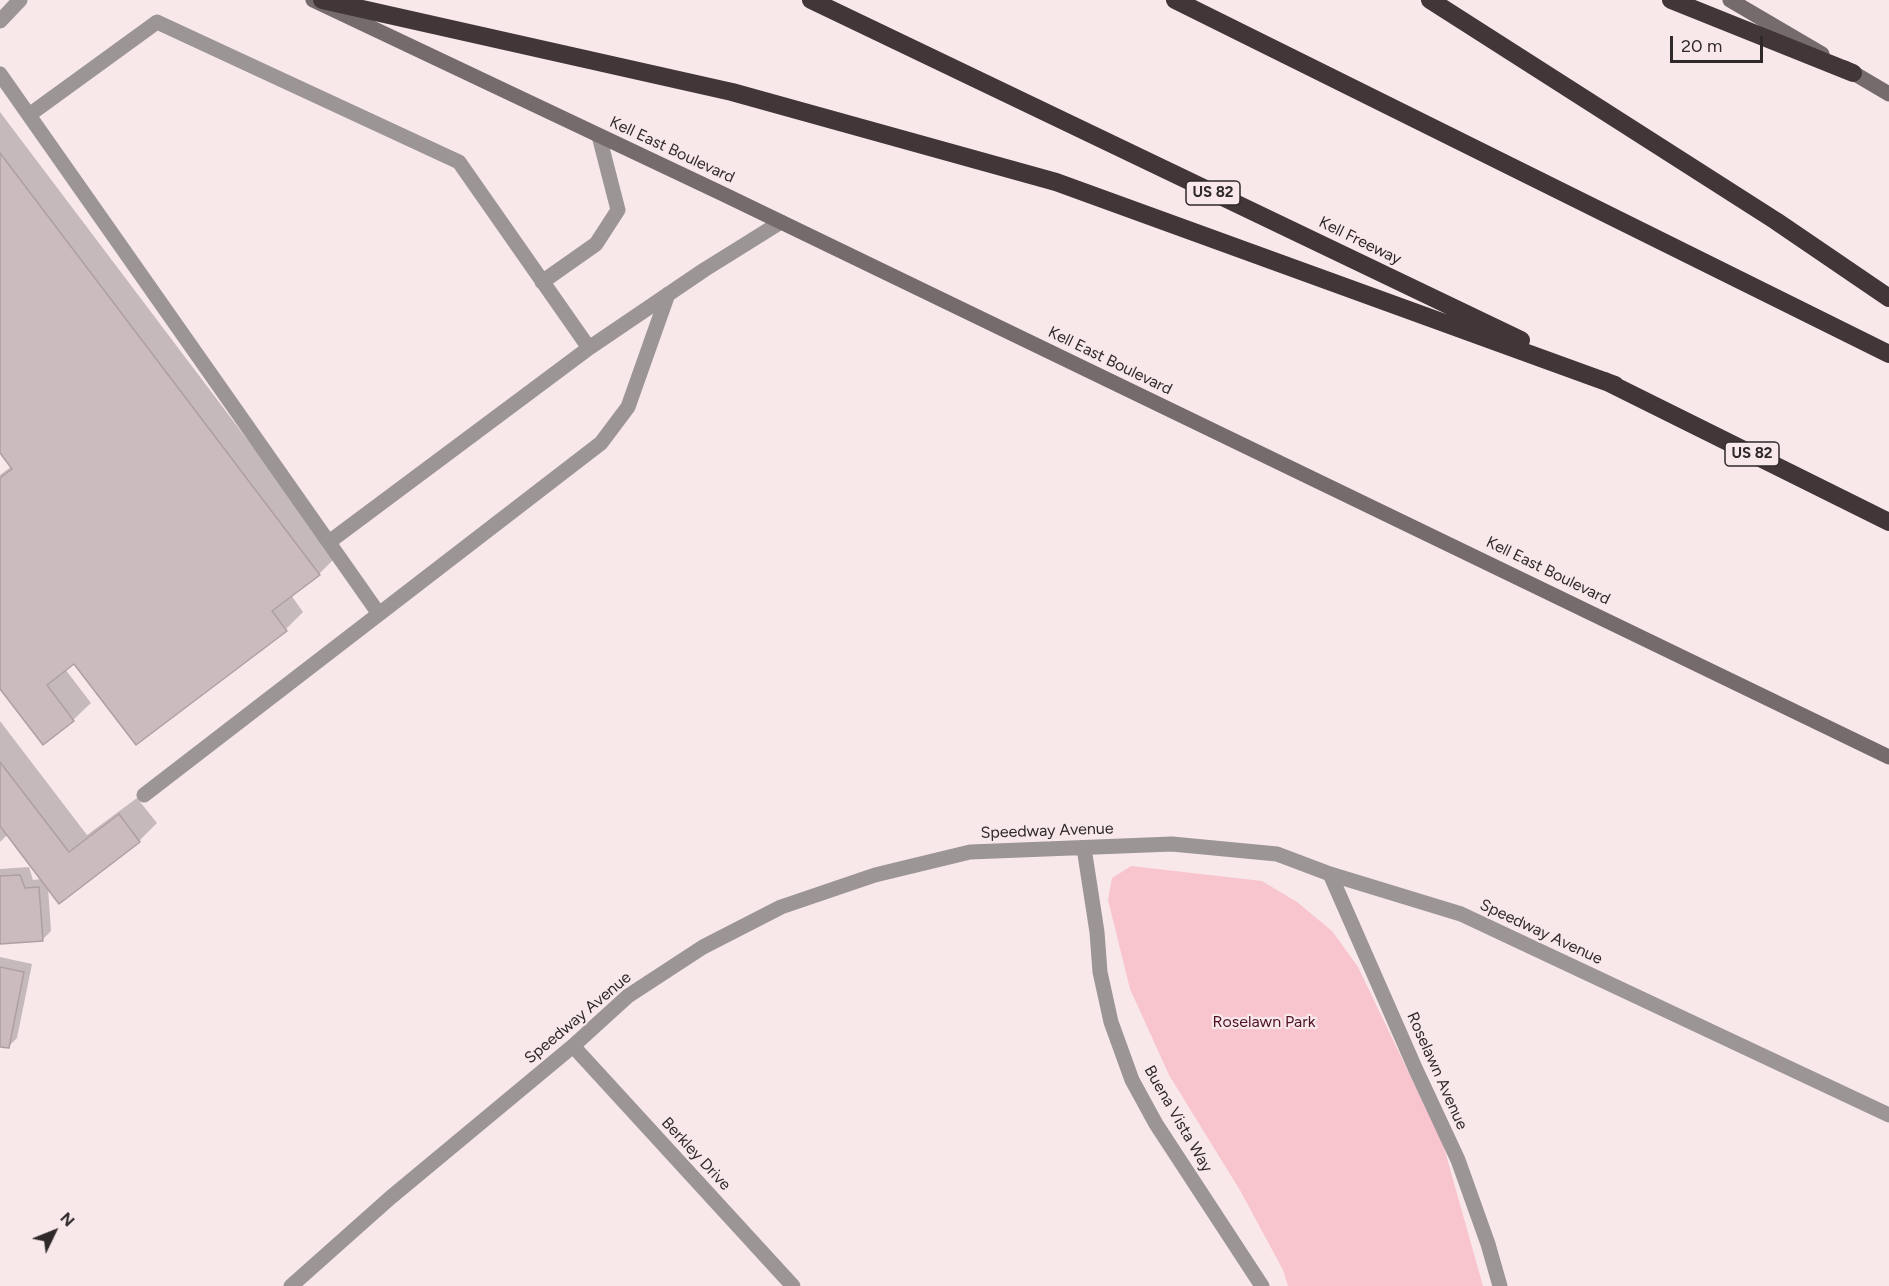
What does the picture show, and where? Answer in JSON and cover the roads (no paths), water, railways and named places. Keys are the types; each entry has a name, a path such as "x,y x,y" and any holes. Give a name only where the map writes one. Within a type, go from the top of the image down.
{"highway":[{"path":"322,0 732,92 1056,182 1615,385"},
{"name":"Kell Freeway","path":"811,0 1615,385 1889,522"},
{"path":"1175,0 1889,354"},
{"path":"1430,0 1478,33 1776,221 1889,298"},
{"path":"1671,0 1853,73"}],"main road":[{"name":"Kell East Boulevard","path":"313,0 781,222 1889,757"},
{"path":"1730,0 1889,94"}],"street":[{"path":"0,21 20,0"},
{"path":"28,115 157,22 459,162 589,348"},
{"path":"0,74 380,614"},
{"path":"542,282 596,244 618,210 599,136"},
{"path":"329,542 589,348 668,294 781,222"},
{"path":"144,795 601,442 628,407 668,294"},
{"name":"Speedway Avenue","path":"291,1286 390,1198 573,1046 628,996 703,946 781,908 875,875 970,852 1172,844 1276,854 1330,874 1461,914 1889,1115"},
{"name":"Buena Vista Way","path":"1084,849 1097,932 1100,972 1108,1012 1132,1080 1156,1124 1262,1286"},
{"name":"Roselawn Avenue","path":"1330,874 1458,1160 1488,1244 1500,1286"},
{"name":"Berkley Drive","path":"573,1046 793,1286"}],"park label":[{"name":"Roselawn Park","path":"1264,1022"}]}
